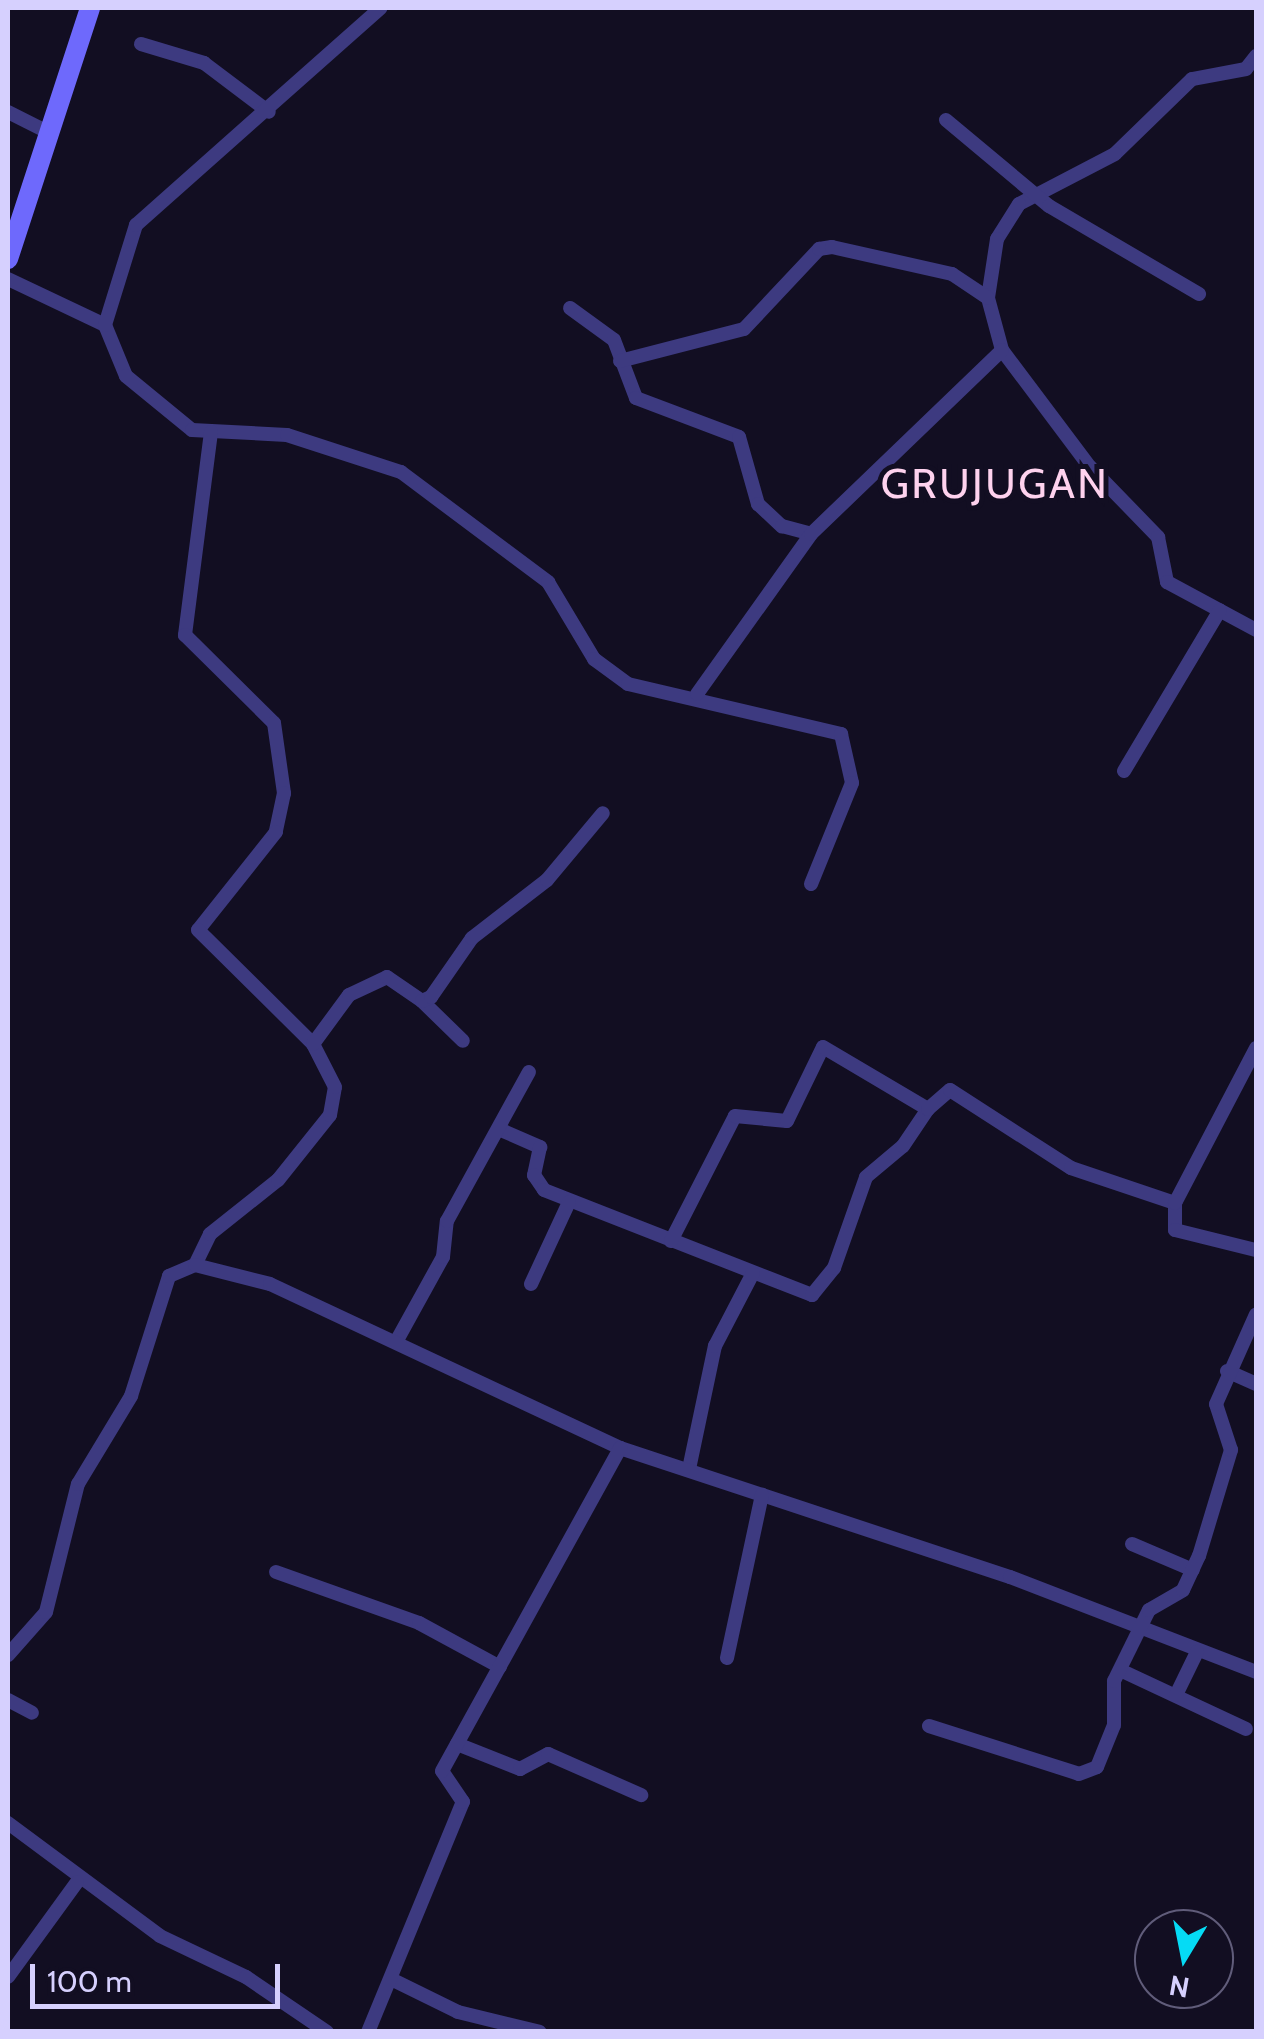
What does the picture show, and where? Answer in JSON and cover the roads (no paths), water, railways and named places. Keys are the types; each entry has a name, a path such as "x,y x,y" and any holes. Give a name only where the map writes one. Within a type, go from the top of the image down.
{"street":[{"path":"8,260 90,8"},
{"path":"380,8 269,112 136,226 105,325 126,376 185,426 266,433 401,472 548,582 607,671 628,684 697,694 842,734 852,783 811,884"},
{"path":"141,44 204,64 269,112"},
{"path":"1256,56 1246,69 1192,79 1115,154 1037,197 1002,227 988,298 1002,350 1090,467 1158,537 1167,582 1256,630"},
{"path":"8,112 48,132"},
{"path":"946,120 1037,197 1198,294"},
{"path":"620,361 744,329 819,250 832,247 952,274 988,298"},
{"path":"8,279 105,325"},
{"path":"570,308 614,340 636,398 740,437 758,504 782,526 811,534"},
{"path":"697,694 811,534 1002,350"},
{"path":"195,1265 210,1234 278,1180 330,1115 336,1087 313,1044 203,939 200,926 276,832 284,794 274,724 185,635 217,431"},
{"path":"1124,771 1220,610"},
{"path":"422,1001 472,938 552,875 603,813"},
{"path":"313,1044 364,985 397,978 463,1041"},
{"path":"671,1241 735,1116 787,1122 823,1047 928,1109"},
{"path":"1256,1048 1175,1203 1175,1230 1256,1250"},
{"path":"396,1342 443,1256 447,1220 501,1130 529,1072"},
{"path":"501,1130 540,1147 537,1185 569,1202 752,1273 818,1293 866,1176 903,1146 928,1109 950,1090 1071,1168 1175,1203"},
{"path":"531,1284 569,1202"},
{"path":"8,1656 46,1612 78,1484 131,1396 169,1276 195,1265 270,1284 620,1448 1010,1577 1140,1631 1256,1672"},
{"path":"689,1469 715,1346 752,1273"},
{"path":"930,1726 1088,1774 1114,1725 1120,1670 1140,1631 1193,1570 1230,1450 1216,1404 1227,1371 1256,1314"},
{"path":"1227,1371 1256,1384"},
{"path":"368,2032 464,1797 442,1774 620,1448"},
{"path":"727,1658 762,1495"},
{"path":"1132,1544 1193,1570"},
{"path":"276,1572 410,1619 500,1667"},
{"path":"1176,1695 1197,1652"},
{"path":"1120,1670 1246,1729"},
{"path":"8,1700 32,1713"},
{"path":"456,1744 520,1768 548,1754 641,1795"},
{"path":"8,1824 78,1882 309,2027 326,2032"},
{"path":"8,1977 78,1882"},
{"path":"392,1980 458,2012 540,2032"}],"district":[{"name":"GRUJUGAN","path":"995,483"}]}
